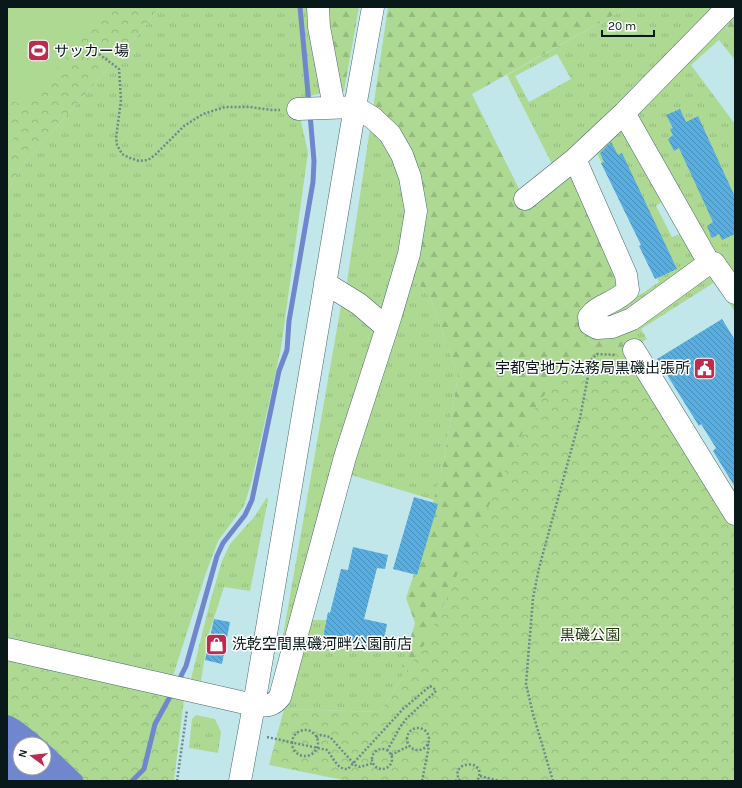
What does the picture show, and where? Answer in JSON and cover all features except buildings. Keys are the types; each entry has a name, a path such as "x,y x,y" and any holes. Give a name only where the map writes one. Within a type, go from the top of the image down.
{"street":[{"path":"318,7 319,27 338,107"},
{"path":"240,781 325,283 338,107 373,7"},
{"path":"525,199 575,159 624,113 728,7"},
{"path":"7,649 254,705 265,706 274,704 280,697 345,457 387,328 409,254 416,211 410,177 402,155 390,134 373,118 338,107 298,109"},
{"path":"624,113 709,263"},
{"path":"575,159 628,283 628,290 621,297 593,311 589,317 590,324 597,328 612,327 632,319 709,263 714,263 735,293"},
{"path":"325,283 359,304 387,328"},
{"path":"637,354 735,514"}],"path":[{"path":"99,54 118,69 122,100 116,138 117,145 122,154 139,161 148,160 155,155 184,126 202,114 225,107 250,107 272,110 298,109"},
{"path":"553,781 532,714 526,684 533,598 539,568 580,418 588,371 592,359 597,354 604,353 637,354"},
{"path":"249,733 327,750 339,767 348,769 403,709 430,686 436,690 436,692 407,718 400,727 387,751"},
{"path":"177,781 190,690"},
{"path":"409,746 407,739 411,730 418,728 422,729 427,734 427,744 429,746 422,781"},
{"path":"302,730 310,731 316,737 318,745 314,753 306,756 297,754 292,747 292,742 295,735 302,730"},
{"path":"316,737 321,735 330,738 355,764 360,767 373,763"},
{"path":"390,755 409,746 419,750 427,744"},
{"path":"383,749 390,755 391,761 385,768 379,768 373,763 373,755 377,750 383,749"},
{"path":"455,781 460,780 458,772 460,768 470,764 473,764 478,769 480,776 477,781"},
{"path":"480,776 500,781"}],"green space":[{"path":"7,7 159,7 143,29 20,168 7,192"},
{"name":"サッカー場","path":"7,7 104,7 34,99 16,103 7,96"},
{"path":"159,7 308,7 321,93 296,100 308,152 281,348 252,480 244,506 218,541 206,573 173,676 22,643 7,629 7,192 20,168 143,29"},
{"path":"308,7 359,7 344,91 321,93"},
{"path":"388,7 628,7 472,94 522,195 571,167 631,301 625,328 626,333 654,392 402,693 402,667 415,623 406,598 414,574 443,465 458,376 431,299 413,277 404,172 371,122"},
{"path":"628,7 711,7 716,14 554,168 507,75","holes":["557,54 571,79 529,102 515,76"]},
{"path":"711,7 735,7 735,38"},
{"path":"721,21 735,38 735,60 719,40 691,65 735,124 735,284 715,254 635,111"},
{"path":"371,122 404,172 413,277 431,299 458,376 443,465 434,500 351,475 364,423 389,348 346,288"},
{"path":"7,124 17,133 7,149"},
{"path":"621,124 664,200 656,206 672,237 682,233 697,258 695,267 628,314 631,301 659,282 594,147"},
{"path":"707,271 735,302 735,312 715,282 641,329 647,339 633,348 626,333"},
{"path":"342,300 377,333 275,681"},
{"name":"黒磯公園","path":"592,347 624,350 735,528 735,781 348,781 269,765 284,709 380,712 427,640 532,412 563,369"},
{"path":"267,497 268,500 250,591 224,587 208,636 201,681 191,679 222,561 230,544 255,516"},
{"path":"309,620 326,620 323,637 382,649 384,642 420,651 380,712 284,709"},
{"path":"7,629 40,662 184,699 174,781 7,781"},
{"path":"196,715 215,719 221,732 218,753 189,748 192,719"}],"water":[{"path":"7,715 14,717 39,736 12,736 12,776 52,776 52,748 82,776 84,781 7,781"}],"waterway":[{"path":"300,7 309,104"},
{"path":"178,682 186,666 217,556 223,543 245,515 252,500 279,371 287,350 289,321 313,182 314,161 310,114"},
{"path":"132,781 144,769 155,724 172,693"}],"place":[{"name":"サッカー場","path":"39,51"},
{"name":"宇都宮地方法務局黒磯出張所","path":"705,368"},
{"name":"洗乾空間黒磯河畔公園前店","path":"217,644"}]}
